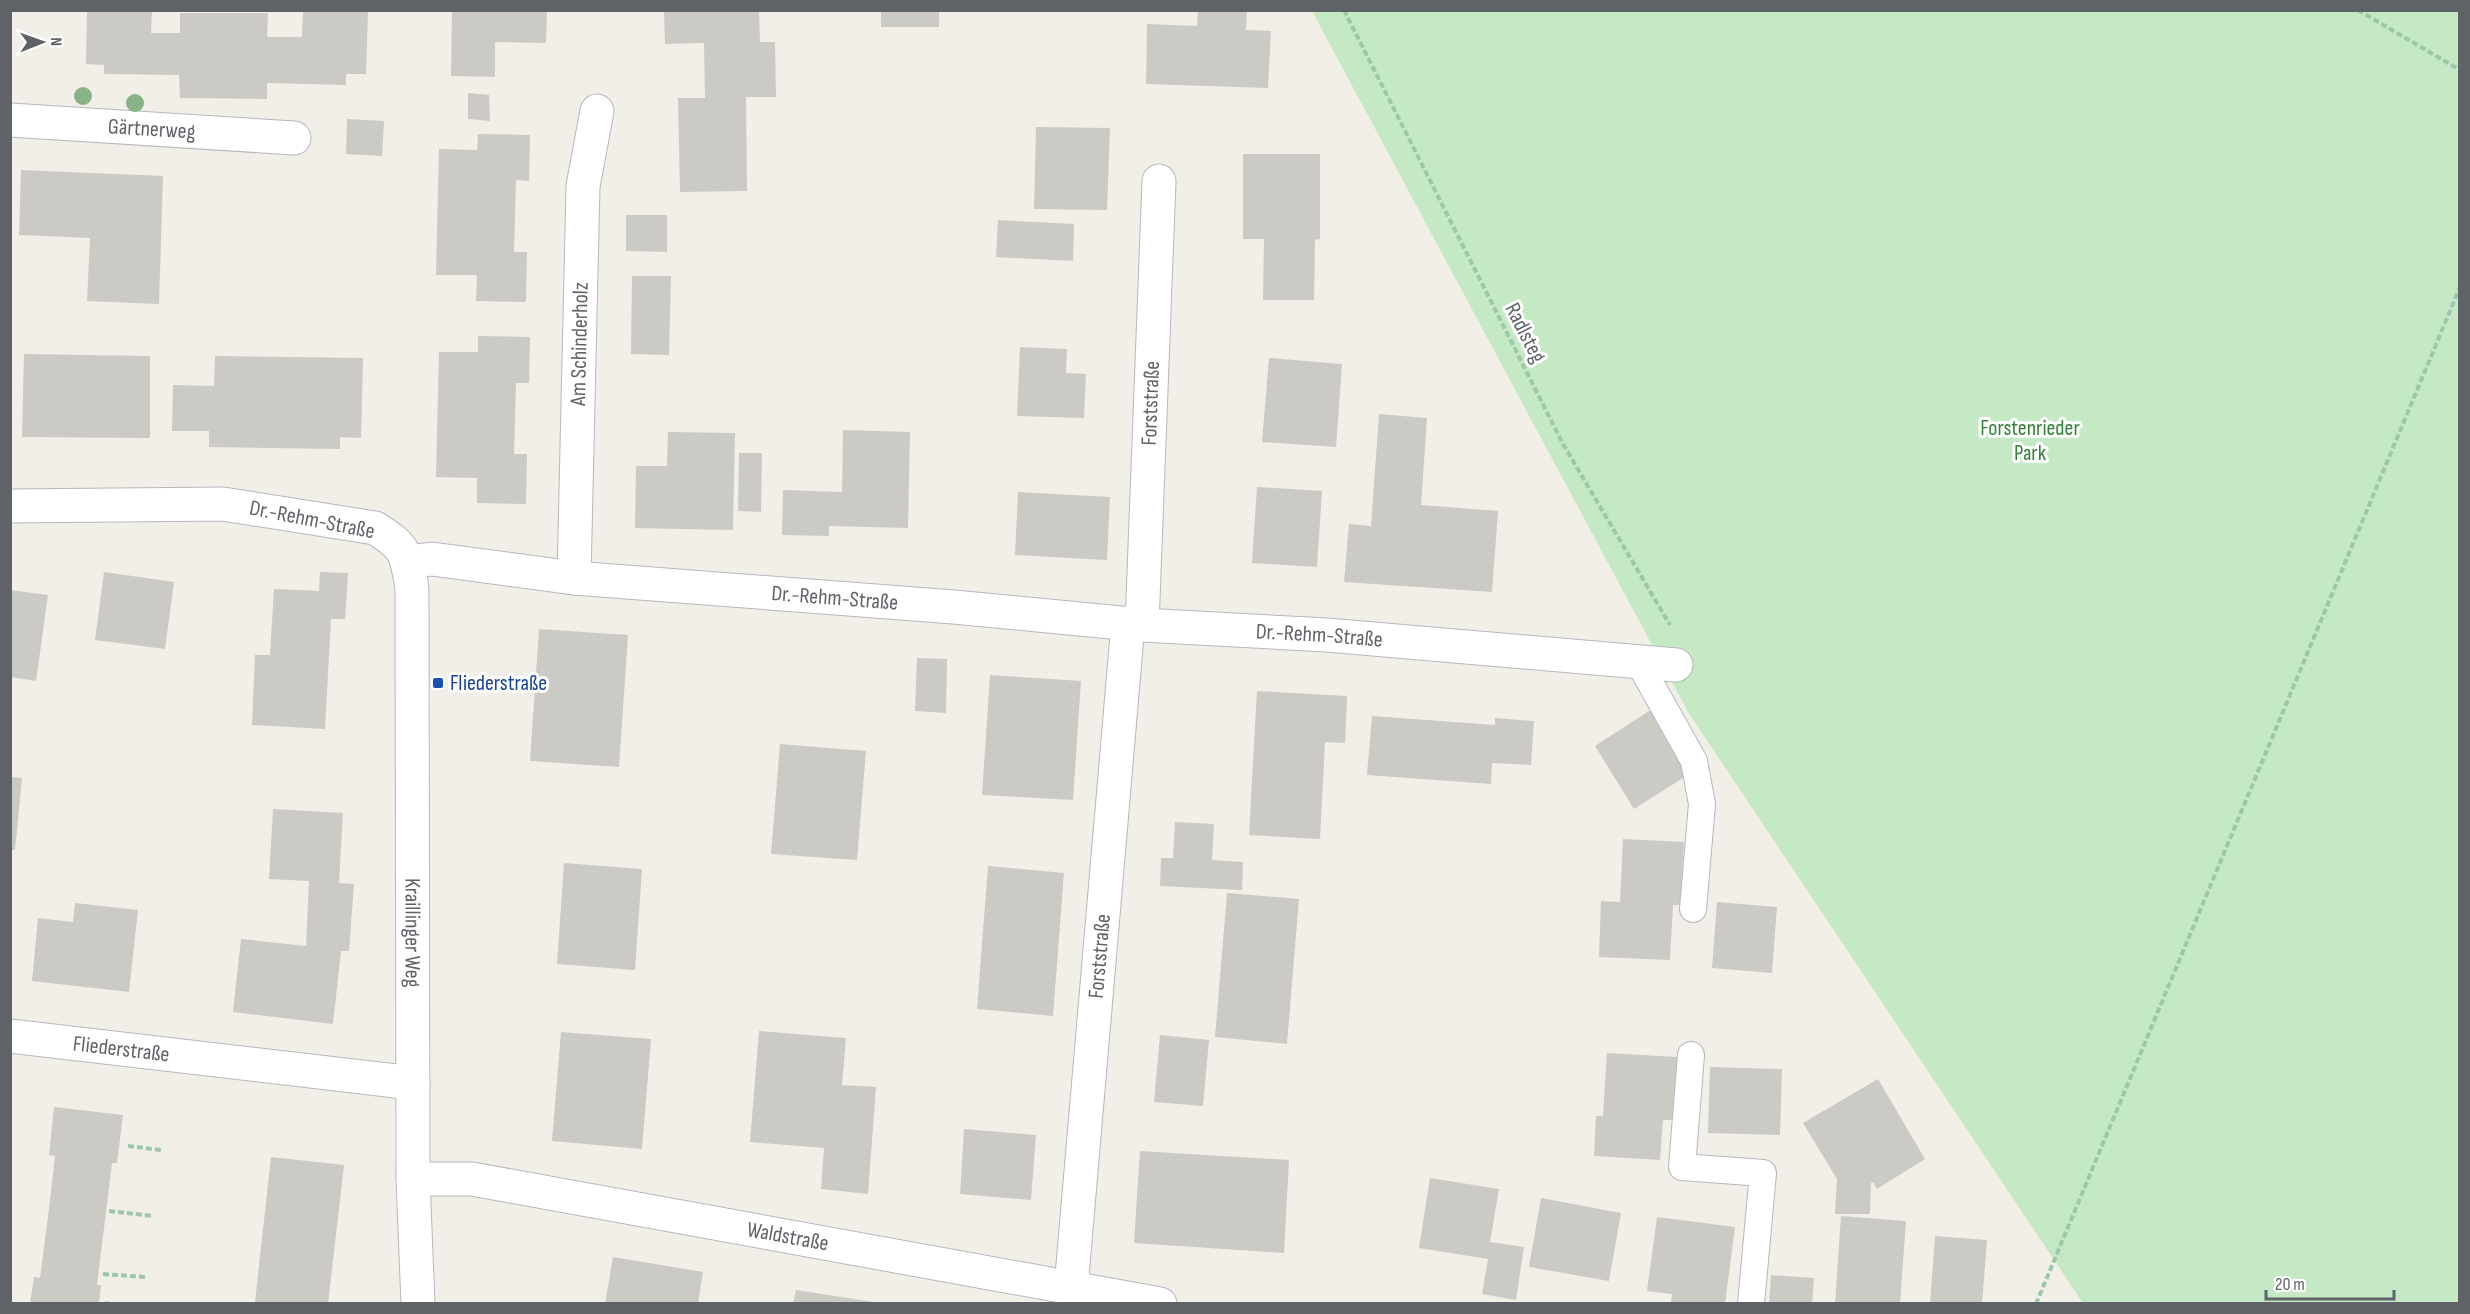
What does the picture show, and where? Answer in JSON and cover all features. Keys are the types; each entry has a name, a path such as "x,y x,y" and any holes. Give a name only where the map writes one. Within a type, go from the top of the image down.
{"street":[{"name":"Am Schinderholz","path":"573,578 583,186 597,111"},
{"name":"Gärtnerweg","path":"10,120 294,138"},
{"name":"Forststraße","path":"1071,1288 1135,624 1159,182"},
{"name":"Dr.-Rehm-Straße","path":"10,506 223,504 375,528 396,541 408,562 432,559 573,578 954,607 1135,624 1327,635 1676,665"},
{"name":"Kraillinger Weg","path":"408,562 412,590 413,1179 417,1304"},
{"name":"Fliederstraße","path":"10,1036 413,1083"},
{"name":"Waldstraße","path":"413,1179 472,1179 1160,1304"}],"lane":[{"path":"1639,663 1694,761 1702,804 1693,909"},
{"path":"1691,1055 1682,1167 1763,1173 1751,1304"}],"path":[{"name":"Radlsteg","path":"1344,10 1563,444 1679,639 1676,665"},
{"path":"2358,10 2460,70"},
{"path":"2036,1304 2460,287"},
{"path":"128,1146 161,1150"},
{"path":"109,1211 153,1216"},
{"path":"103,1274 145,1277"},
{"path":"105,1303 110,1304"}],"green space":[{"name":"Forstenrieder Park","path":"1312,11 2459,11 2459,1303 2083,1303 1688,712"}],"building":[{"path":"87,10 152,10 151,33 180,33 180,13 268,13 267,37 302,37 303,10 368,10 366,74 346,74 346,85 267,83 267,99 180,98 179,75 104,74 104,65 86,64"},
{"path":"452,10 547,10 546,43 495,42 495,77 451,76"},
{"path":"664,10 759,10 760,42 775,42 776,97 746,97 747,191 680,192 678,98 705,98 704,43 665,44"},
{"path":"881,10 939,10 939,27 881,27"},
{"path":"1198,10 1247,10 1246,30 1271,31 1268,88 1146,84 1147,24 1197,26"},
{"path":"468,93 489,95 490,121 468,119"},
{"path":"347,119 384,121 382,156 346,154"},
{"path":"1036,127 1110,128 1107,210 1034,209"},
{"path":"478,134 530,135 529,181 516,180 514,252 527,252 526,302 476,301 477,275 436,275 439,149 477,150"},
{"path":"1243,154 1320,154 1320,239 1315,240 1314,300 1263,300 1264,239 1243,239"},
{"path":"21,170 163,176 159,304 87,301 90,238 19,235"},
{"path":"626,215 667,215 667,252 626,251"},
{"path":"998,220 1074,224 1073,261 996,257"},
{"path":"632,276 671,276 669,355 631,354"},
{"path":"478,336 530,337 529,383 516,383 514,454 527,454 526,504 477,503 477,478 436,477 439,352 478,352"},
{"path":"1020,347 1067,349 1066,373 1086,374 1084,418 1017,416"},
{"path":"24,354 150,356 150,438 22,437"},
{"path":"215,356 363,358 361,438 340,437 340,449 209,447 209,431 172,431 173,385 214,386"},
{"path":"1269,358 1342,364 1336,447 1262,442"},
{"path":"1379,414 1427,418 1421,505 1498,511 1492,592 1344,582 1349,524 1371,526"},
{"path":"843,430 910,432 908,528 829,526 829,536 782,535 783,490 842,492"},
{"path":"668,432 735,433 733,530 635,528 636,466 667,466"},
{"path":"739,453 762,453 761,512 738,511"},
{"path":"1257,487 1322,491 1317,567 1252,563"},
{"path":"1018,492 1110,497 1107,560 1015,555"},
{"path":"104,572 174,582 165,649 95,640"},
{"path":"320,572 348,573 345,619 331,619 325,729 252,725 255,655 270,655 274,589 319,591"},
{"path":"10,590 48,595 36,681 10,677"},
{"path":"539,629 628,635 619,767 530,761"},
{"path":"917,658 947,659 946,713 915,711"},
{"path":"990,675 1081,681 1073,800 982,795"},
{"path":"1257,691 1347,696 1345,743 1325,742 1320,839 1249,835"},
{"path":"1652,709 1691,773 1634,809 1595,746"},
{"path":"1372,716 1495,725 1495,718 1534,721 1531,765 1492,763 1491,784 1367,775"},
{"path":"780,744 866,751 857,860 771,854"},
{"path":"10,777 22,778 15,850 10,850"},
{"path":"273,809 343,813 339,883 354,884 349,951 341,951 333,1024 233,1012 241,939 306,946 309,881 269,879"},
{"path":"1175,822 1214,824 1212,860 1243,862 1242,890 1160,886 1161,858 1173,858"},
{"path":"1623,839 1684,842 1680,905 1673,905 1670,960 1599,957 1601,901 1620,902"},
{"path":"564,863 642,869 635,970 557,964"},
{"path":"988,866 1064,873 1053,1016 977,1009"},
{"path":"1227,893 1299,899 1287,1044 1215,1037"},
{"path":"1717,902 1777,907 1772,973 1712,968"},
{"path":"75,903 138,910 129,992 32,981 38,918 73,922"},
{"path":"759,1031 846,1038 842,1085 876,1087 868,1194 821,1189 824,1148 750,1142"},
{"path":"561,1032 651,1039 642,1149 552,1141"},
{"path":"1160,1035 1209,1040 1203,1106 1154,1102"},
{"path":"1607,1053 1677,1057 1673,1120 1663,1120 1660,1160 1594,1156 1596,1116 1603,1116"},
{"path":"1710,1067 1782,1069 1780,1135 1708,1133"},
{"path":"1878,1079 1925,1159 1877,1189 1873,1182 1871,1183 1870,1214 1835,1214 1837,1179 1803,1123"},
{"path":"54,1107 123,1115 117,1163 112,1163 97,1285 101,1285 99,1304 30,1304 34,1277 40,1278 48,1217 55,1156 49,1155"},
{"path":"964,1129 1036,1135 1031,1200 960,1194"},
{"path":"1140,1151 1289,1160 1284,1253 1134,1243"},
{"path":"271,1157 344,1165 328,1304 255,1302"},
{"path":"1430,1178 1499,1189 1490,1242 1524,1247 1516,1300 1482,1294 1488,1259 1419,1248"},
{"path":"1541,1198 1621,1213 1609,1281 1529,1267"},
{"path":"1841,1216 1906,1221 1900,1304 1835,1304"},
{"path":"1657,1217 1735,1227 1725,1304 1671,1304 1672,1294 1647,1291"},
{"path":"1935,1236 1987,1240 1982,1304 1930,1304"},
{"path":"613,1257 703,1272 698,1304 605,1304"},
{"path":"1771,1275 1814,1278 1812,1304 1769,1304"},
{"path":"796,1290 874,1302 874,1304 793,1304"}],"place":[{"name":"Fliederstraße","path":"438,683"}]}
